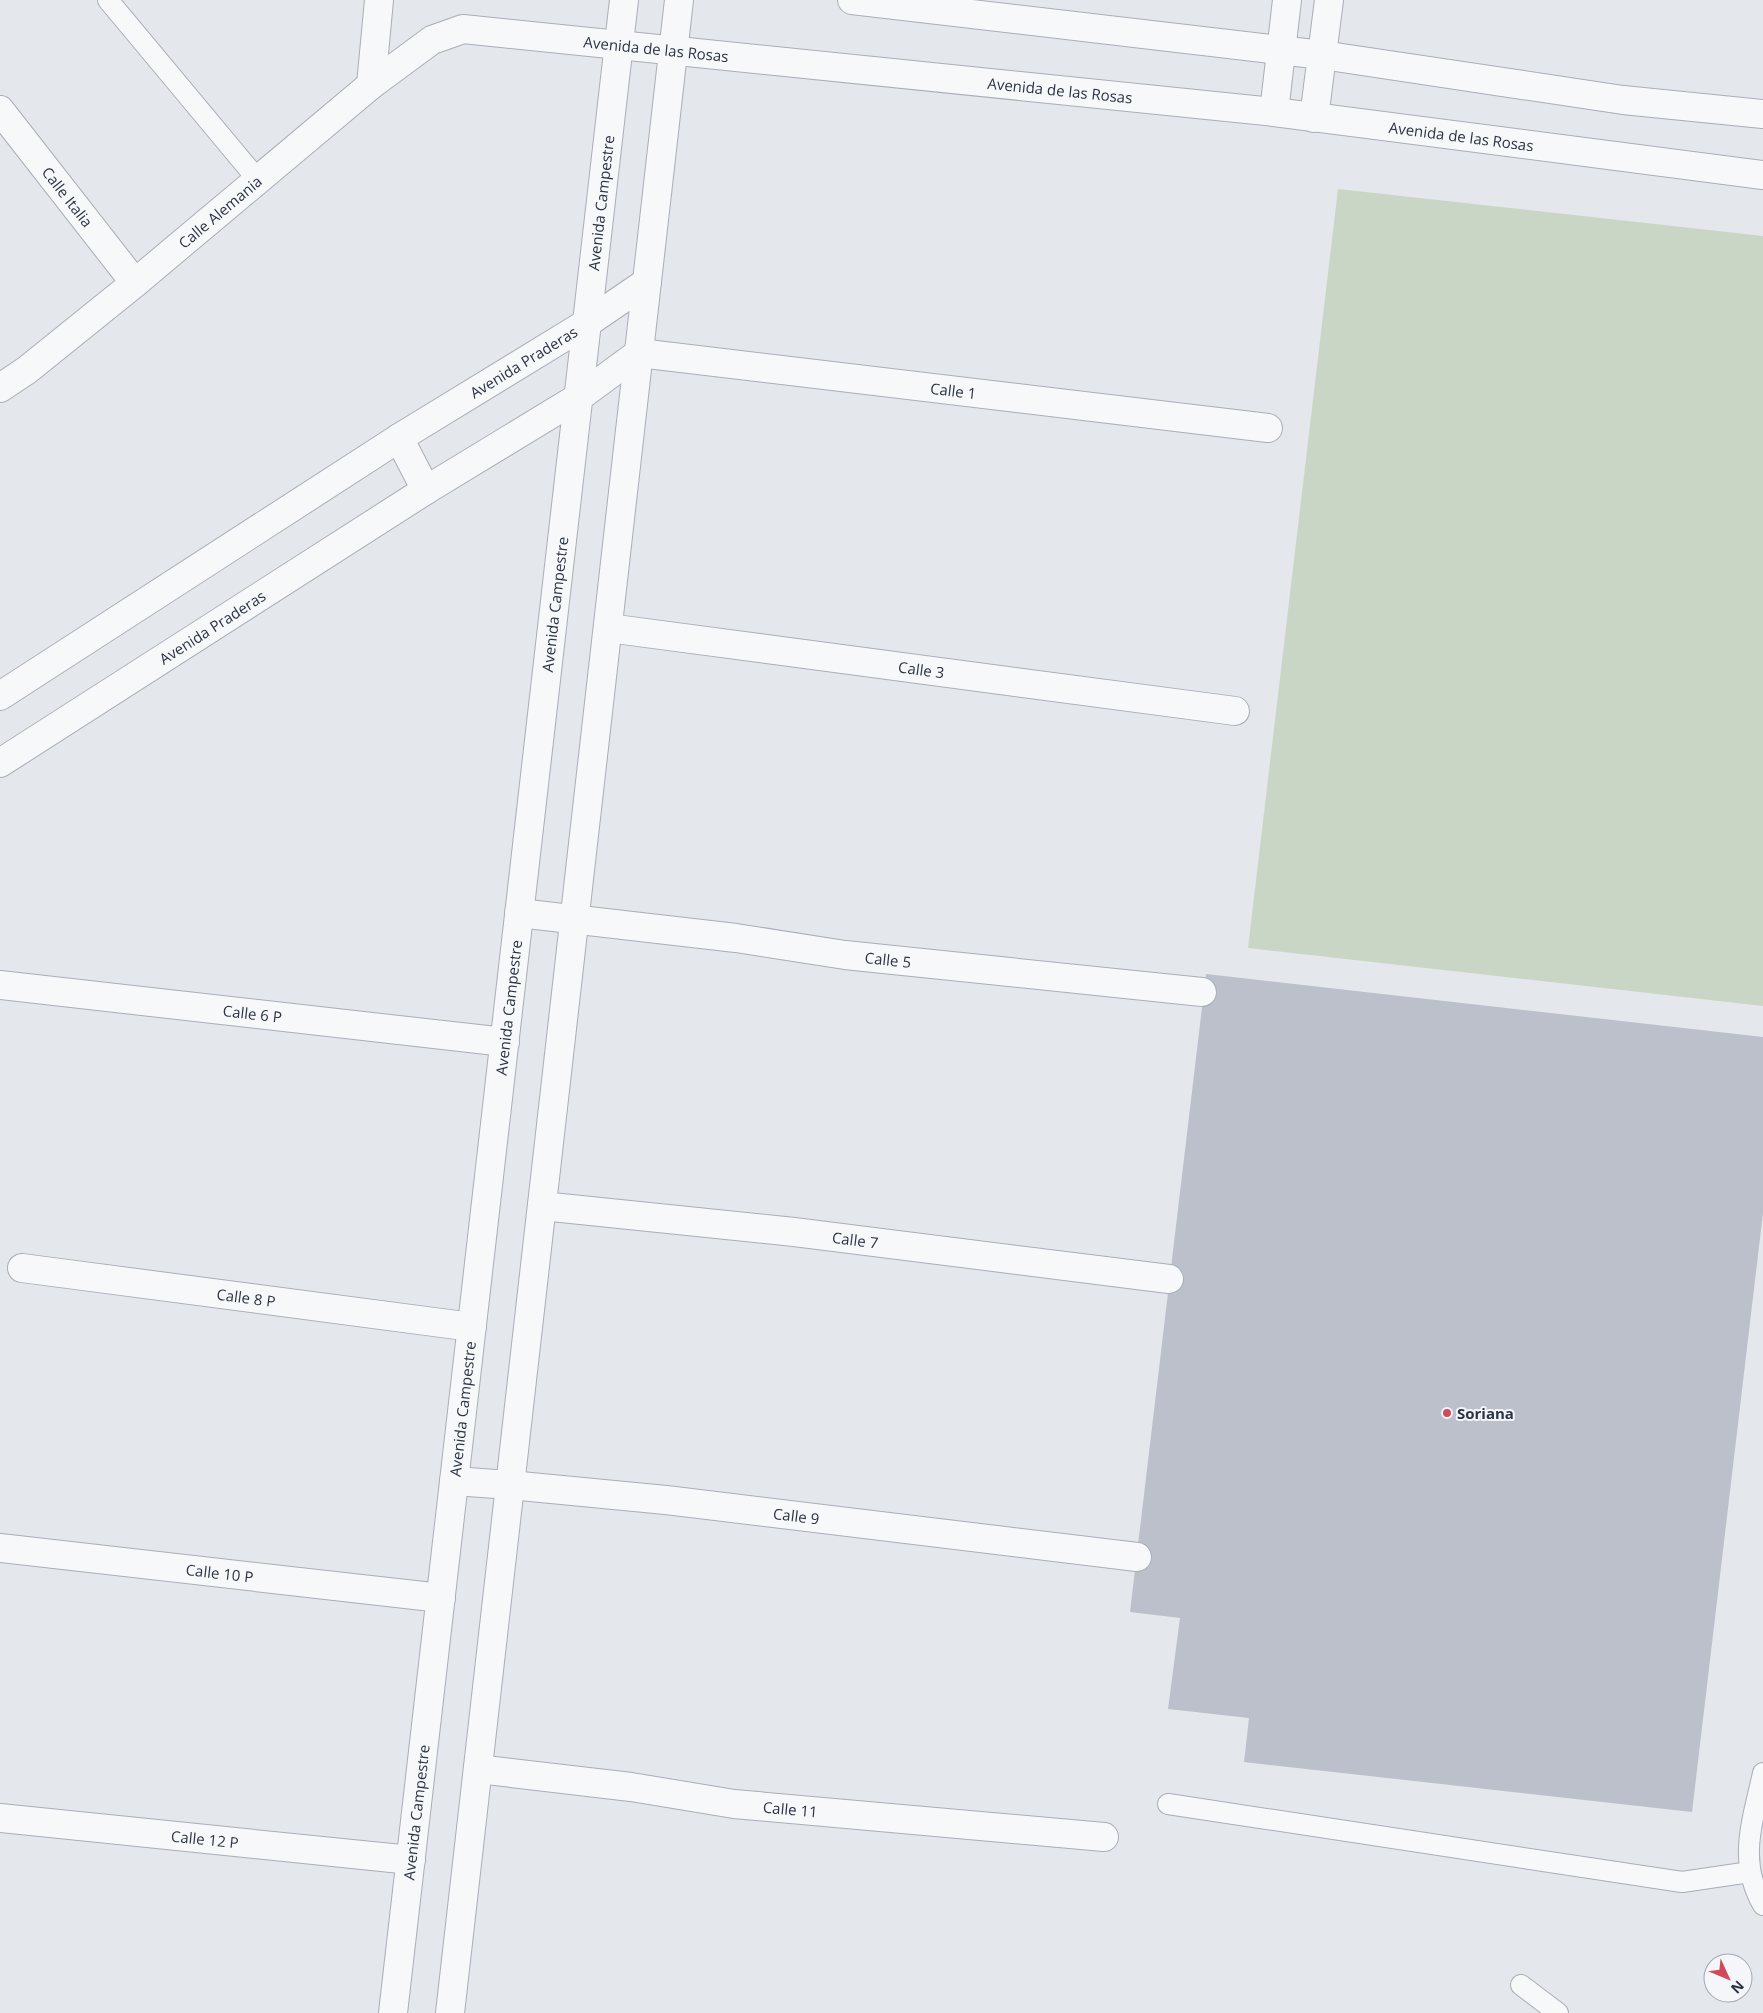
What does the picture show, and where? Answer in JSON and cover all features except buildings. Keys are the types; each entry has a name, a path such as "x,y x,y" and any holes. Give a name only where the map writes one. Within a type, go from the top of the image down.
{"street":[{"path":"372,85 379,0"},
{"name":"Avenida Campestre","path":"393,2013 624,0"},
{"path":"450,2013 679,0"},
{"path":"852,0 1281,52 1322,55 1623,100 1763,114"},
{"path":"1274,112 1287,0"},
{"path":"1314,118 1329,0"},
{"name":"Avenida de las Rosas","path":"372,85 432,40 464,29 1274,112 1763,175"},
{"name":"Calle Alemania","path":"0,388 27,370 135,283 372,85"},
{"name":"Calle Italia","path":"0,110 135,283"},
{"name":"Avenida Praderas","path":"0,696 399,438 587,323 647,282"},
{"name":"Avenida Praderas","path":"0,763 426,490 579,398 639,353"},
{"name":"Calle 1","path":"639,353 1268,428"},
{"path":"399,438 426,490"},
{"name":"Calle 3","path":"608,628 1235,711"},
{"name":"Calle 5","path":"519,913 575,921 736,938 845,955 1202,992"},
{"name":"Calle 6 P","path":"0,985 505,1042"},
{"name":"Calle 7","path":"542,1206 794,1232 1169,1279"},
{"name":"Calle 8 P","path":"22,1268 472,1327"},
{"name":"Calle 9","path":"454,1482 510,1485 666,1500 1137,1557"},
{"name":"Calle 10 P","path":"0,1548 441,1598"},
{"name":"Calle 11","path":"478,1769 631,1787 734,1804 1104,1837"},
{"name":"Calle 12 P","path":"0,1818 411,1860"}],"lane":[{"path":"108,0 258,180"},
{"path":"1763,1773 1759,1808 1748,1842 1750,1872 1763,1905"},
{"path":"1168,1804 1682,1882 1750,1872"},
{"path":"1521,1985 1558,2013"}],"green space":[{"path":"1338,189 1763,236 1763,1006 1248,948"}],"place":[{"name":"Soriana","path":"1447,1413"}]}
